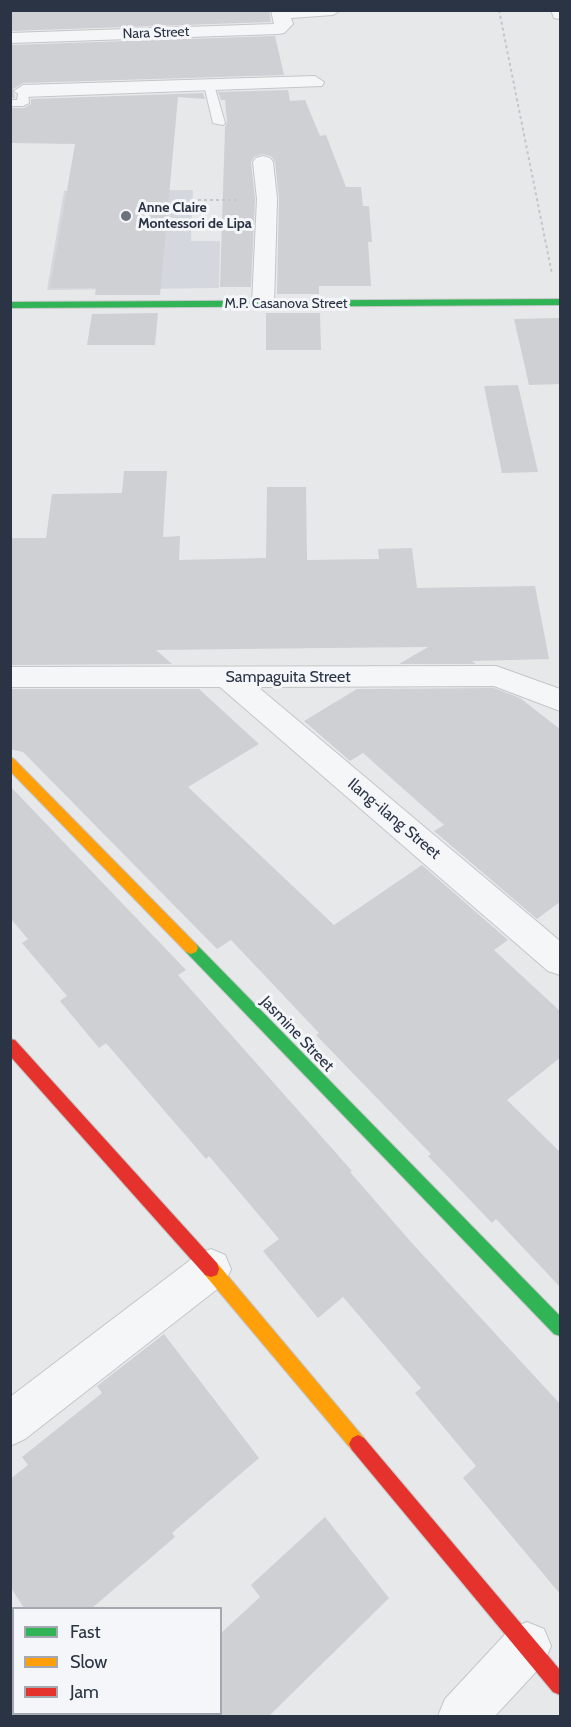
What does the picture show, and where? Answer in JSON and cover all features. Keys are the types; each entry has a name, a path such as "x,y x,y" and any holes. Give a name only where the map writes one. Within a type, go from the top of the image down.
{"street":[{"path":"227,10 237,30"},
{"path":"280,12 333,10"},
{"name":"Nara Street","path":"10,38 134,28 278,29 284,24 280,12"},
{"path":"36,19 40,37"},
{"path":"17,97 315,81"},
{"path":"263,162 267,199 263,304"},
{"name":"M.P. Casanova Street","path":"10,305 559,302"},
{"name":"Sampaguita Street","path":"10,677 496,676 561,700"},
{"name":"Ilang-ilang Street","path":"227,677 561,961"},
{"name":"Jasmine Street","path":"10,762 561,1328"},
{"path":"10,1045 211,1269 561,1685"},
{"path":"10,1424 211,1269"},
{"path":"462,1716 527,1646"}],"lane":[{"path":"208,85 219,123"}],"path":[{"path":"499,10 559,302"},
{"path":"198,200 267,199"}],"shaded area":[{"name":"Anne Claire Montessori de Lipa","path":"193,190 191,241 220,241 219,288 47,290 64,191"}],"building":[{"path":"10,10 269,10 271,22 10,31"},
{"path":"275,36 284,75 23,83 13,89 15,98 10,98 10,45"},
{"path":"288,90 290,101 305,100 320,136 326,135 346,187 361,187 363,206 369,206 372,242 368,242 371,286 319,286 319,294 277,294 279,199 275,162 271,156 262,154 254,157 251,162 255,199 251,287 220,287 227,122 225,100 221,100 218,92"},
{"path":"203,93 205,99 178,97 160,295 95,295 96,288 50,288 75,144 10,143 10,108 24,108 31,104 31,99"},
{"path":"158,313 155,345 87,345 92,314"},
{"path":"266,313 320,313 321,350 266,350"},
{"path":"561,318 561,384 529,385 514,319"},
{"path":"518,385 538,472 502,473 484,386"},
{"path":"124,471 167,471 163,537 180,536 179,560 266,558 267,487 306,487 307,560 379,559 378,549 412,548 417,588 535,586 549,659 472,661 476,664 399,664 428,647 325,648 156,650 172,664 10,665 10,538 46,538 52,494 122,493"},
{"path":"494,688 520,698 561,730 561,901 537,919 434,831 444,825 363,753 350,761 304,721 357,689"},
{"path":"10,689 199,689 259,744 188,787 334,925 422,865 508,940 494,950 561,1012 561,1057 507,1100 561,1153 561,1288 496,1219 492,1223 428,1156 431,1154 316,1035 319,1033 231,940 217,949 23,752 10,749"},
{"path":"10,786 186,970 178,975 352,1171 350,1172 410,1241 561,1405 561,1595 463,1478 476,1466 415,1393 421,1388 343,1297 318,1318 263,1251 279,1239 209,1156 206,1159 106,1043 99,1048 60,1001 67,996 22,943 28,939 10,918"},
{"path":"164,1334 259,1458 172,1533 175,1537 93,1607 23,1607 10,1586 10,1479 28,1465 22,1457 102,1393 97,1386"},
{"path":"325,1517 389,1598 269,1716 220,1716 222,1715 222,1632 260,1597 251,1585"}],"traffic: fast":[{"path":"10,305 560,302"},
{"path":"191,948 560,1328"}],"traffic: slow":[{"path":"10,762 191,948"},
{"path":"211,1269 358,1444"}],"traffic: jam":[{"path":"10,1045 211,1269"},
{"path":"358,1444 560,1685"}],"place":[{"name":"Anne Claire Montessori de Lipa","path":"126,216"}]}
